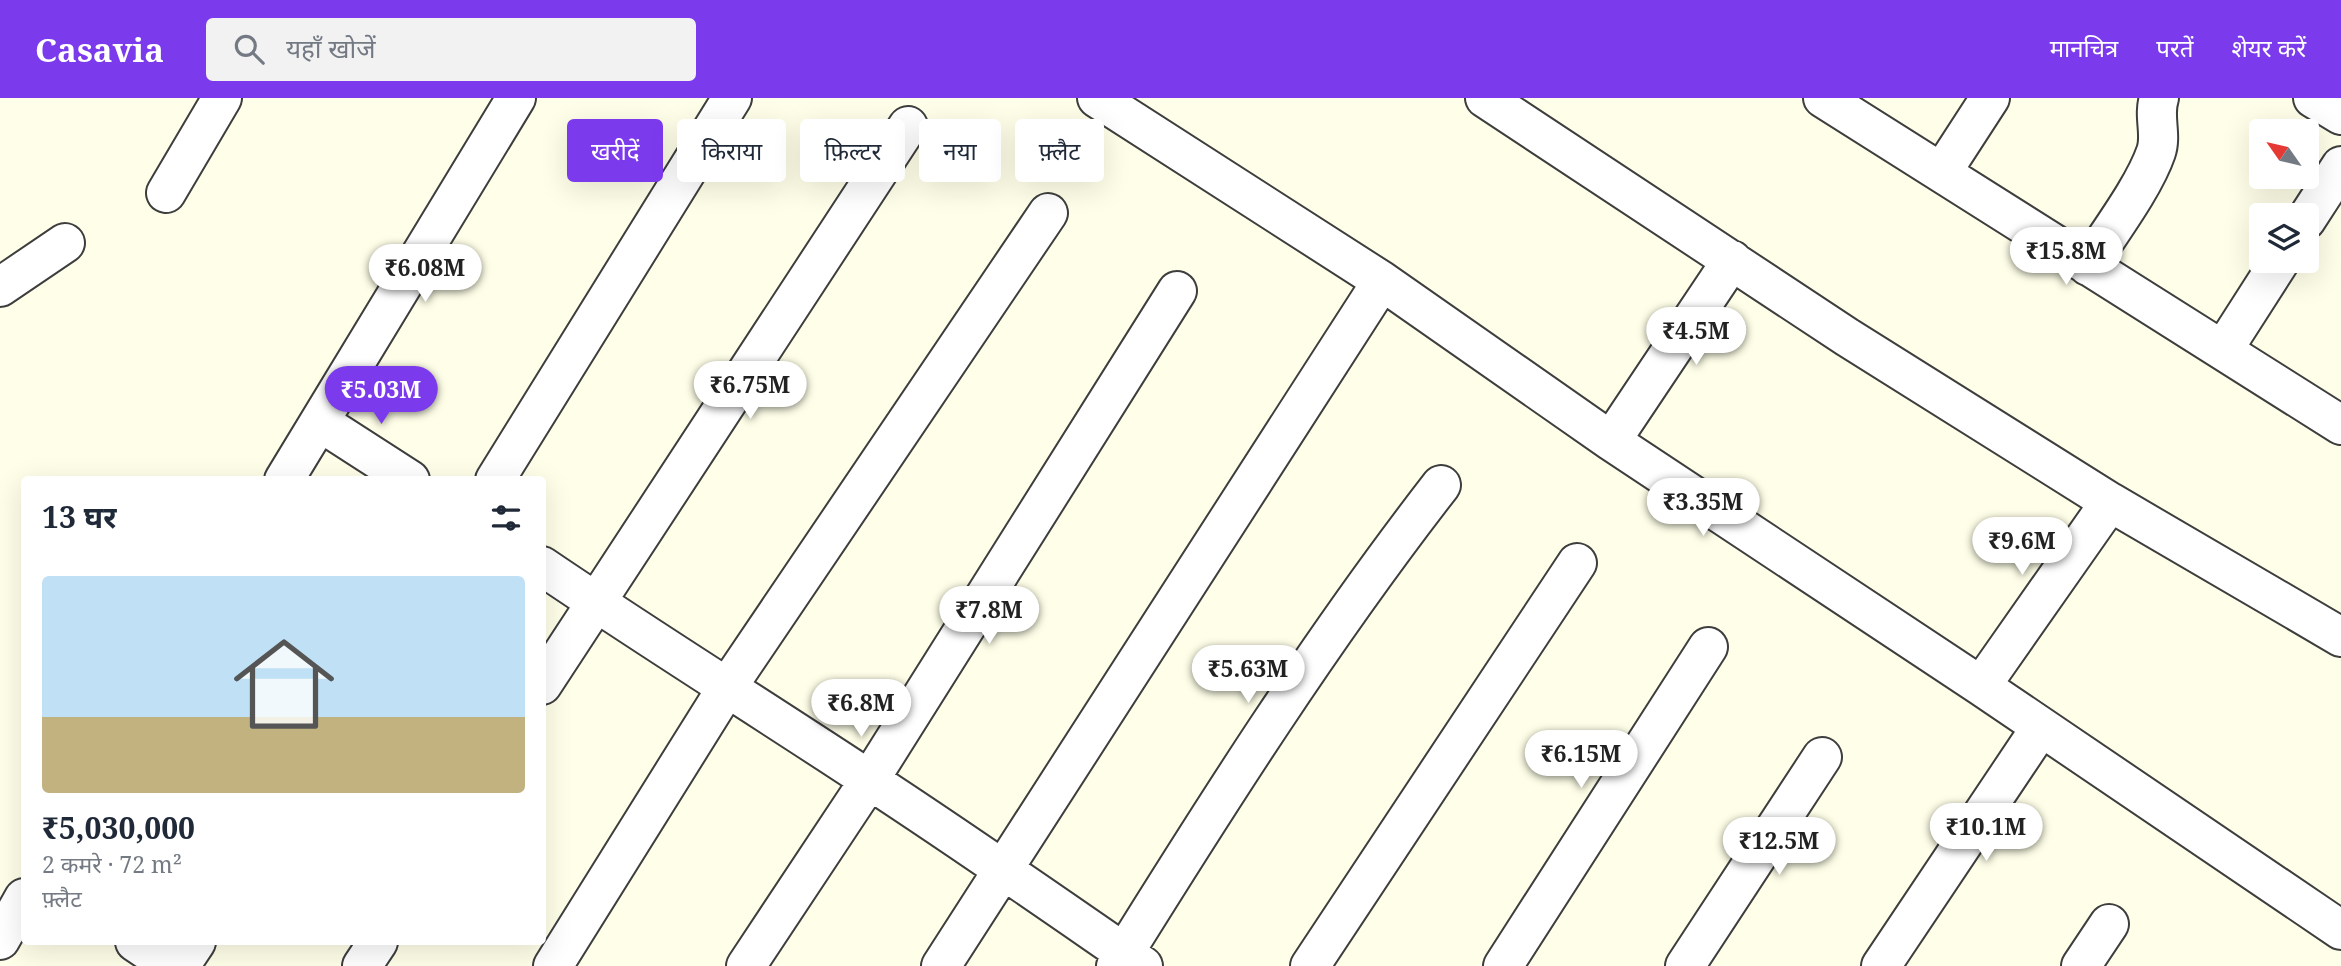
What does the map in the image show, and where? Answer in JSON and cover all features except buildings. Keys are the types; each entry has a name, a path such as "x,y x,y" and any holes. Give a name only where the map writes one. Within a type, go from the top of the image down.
{"street":[{"path":"166,193 222,98"},
{"path":"286,476 516,98"},
{"path":"497,476 732,98"},
{"path":"1097,98 1382,281 1611,441 1981,686 2341,930"},
{"path":"1823,98 2341,425"},
{"path":"1942,172 1990,98"},
{"path":"2088,266 2149,168 2157,149 2156,106 2159,98"},
{"path":"2313,98 2341,115"},
{"path":"1503,103 1847,337 2110,502 2341,637"},
{"path":"546,679 908,125"},
{"path":"2317,203 2341,166"},
{"path":"553,966 726,689 1048,213"},
{"path":"0,286 65,243"},
{"path":"1611,441 1732,260"},
{"path":"2223,351 2272,273"},
{"path":"941,966 1382,281"},
{"path":"746,966 870,780 1177,291"},
{"path":"320,422 404,476"},
{"path":"546,569 1004,869 1128,962 1321,647 1387,554 1441,485"},
{"path":"1981,686 2110,502"},
{"path":"1310,966 1577,563"},
{"path":"1503,966 1708,647"},
{"path":"1881,966 2041,727"},
{"path":"1685,966 1822,757"},
{"path":"0,940 21,903"},
{"path":"2081,966 2109,924"},
{"path":"140,945 171,966"},
{"path":"180,966 194,945"},
{"path":"362,966 375,945"}]}
